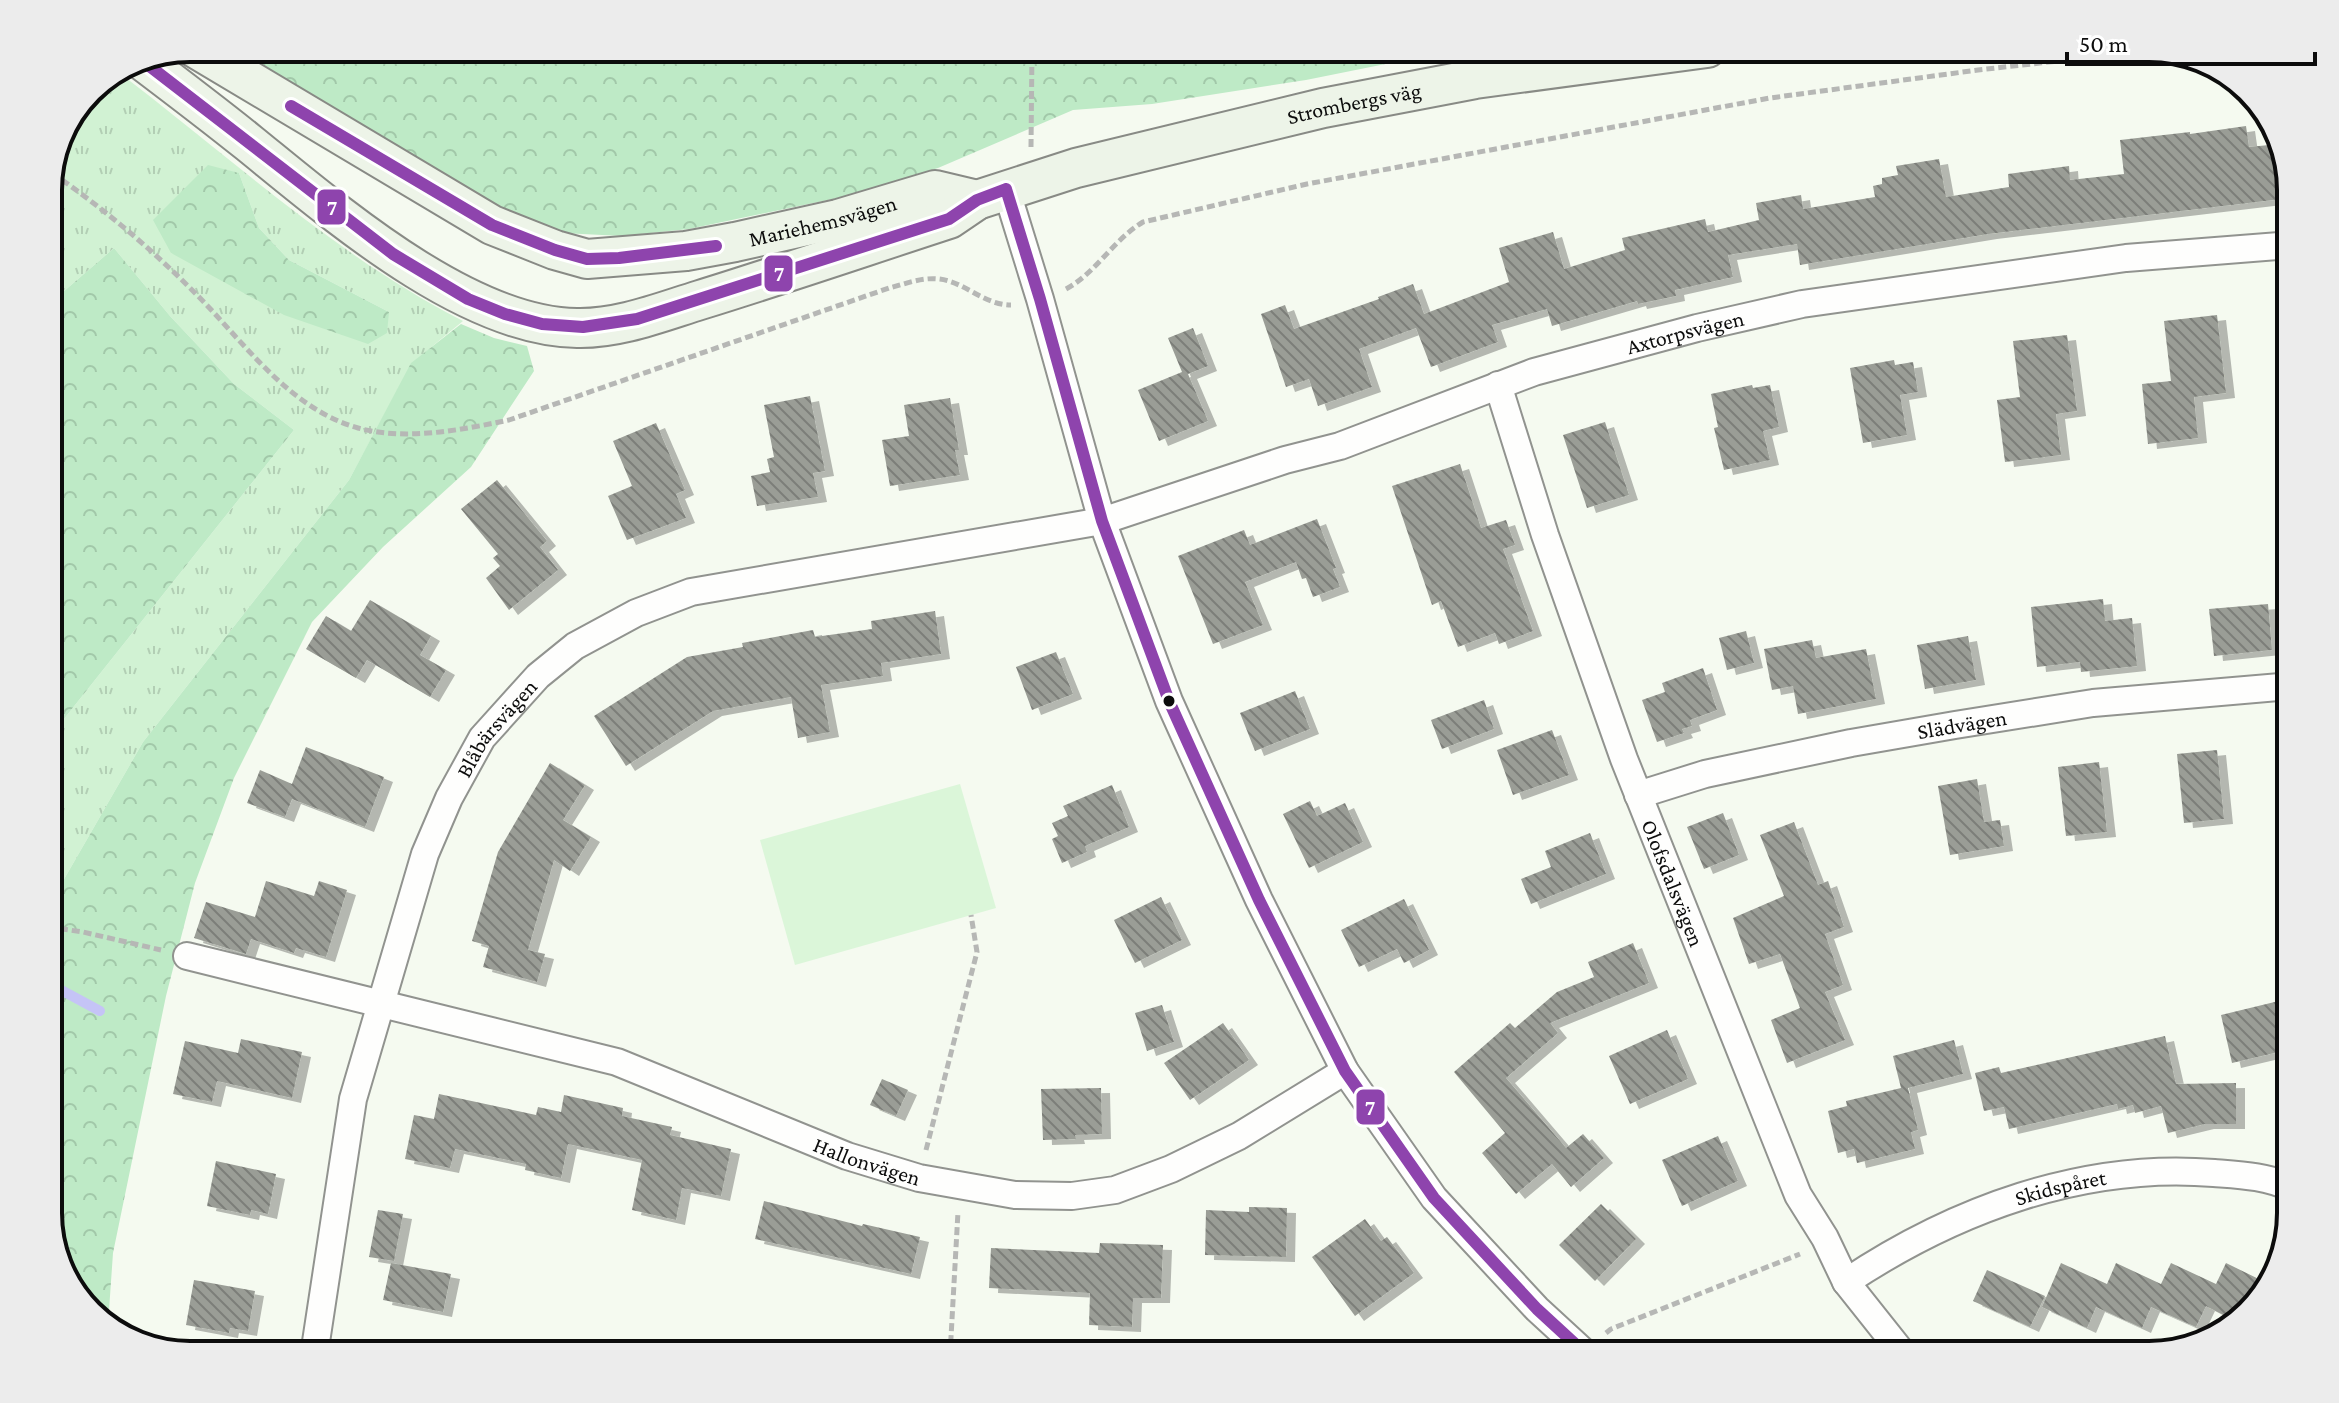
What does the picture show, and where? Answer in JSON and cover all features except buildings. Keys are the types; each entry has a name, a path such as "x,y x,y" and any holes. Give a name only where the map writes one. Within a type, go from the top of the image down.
{"street":[{"name":"Mariehemsvägen","path":"218,62 492,225 587,259 686,251 735,242 838,219 935,190 1004,190"},
{"name":"Strombergs väg","path":"1004,190 1076,168 1323,108 1566,62"},
{"name":"Mariehemsvägen","path":"152,68 339,215 439,283 511,317 543,324 577,328 616,324 650,315 949,219 1004,190"},
{"path":"1004,190 1040,299 1102,521 1169,701 1259,900 1345,1071 1434,1198 1537,1309 1572,1341"},
{"name":"Axtorpsvägen","path":"1102,521 1340,446 1534,372 1622,347 1802,304 2126,258 2277,246"},
{"name":"Olofsdalsvägen","path":"1498,385 1549,549 1638,795 1798,1195 1825,1238 1846,1282 1893,1341"},
{"name":"Blåbärsvägen","path":"316,1341 353,1099 425,854 449,798 482,738 538,676 575,646 636,613 691,592 1102,521"},
{"name":"Slädvägen","path":"1638,795 1705,774 1896,735 2093,703 2277,687"},
{"name":"Hallonvägen","path":"187,956 617,1062 847,1156 919,1178 1015,1195 1072,1196 1115,1190 1171,1169 1239,1136 1345,1071"},
{"name":"Skidspåret","path":"1846,1282 1884,1257 1955,1221 2072,1181 2152,1171 2188,1171 2277,1182"}],"path":[{"path":"1004,190 1029,62"},
{"path":"62,181 127,229 209,307 254,358 311,406 332,419 360,429 391,433 454,431 509,420 889,288 925,279 942,279 1000,305 1016,306 1075,284 1122,237 1143,222 1307,184 1770,98 2049,62"},
{"path":"919,1178 977,952 971,915"},
{"path":"62,929 187,956"},
{"path":"951,1341 959,1186"},
{"path":"1599,1341 1611,1329 1800,1255 1825,1238"}],"green space":[{"path":"255,62 1395,62 1306,80 1152,104 1073,110 938,168 842,197 689,229 622,236 562,233 521,222"},
{"path":"128,79 285,204 371,267 463,321 412,363 349,480 143,742 62,883 62,721 294,430 234,384 170,316 114,248 62,293 62,182 66,157 84,119 99,99","holes":["239,173 259,228 289,260 389,312 171,253"]},
{"path":"208,165 239,173 259,228 289,260 389,312 387,333 368,344 284,315 171,253 153,220"},
{"path":"114,248 170,316 234,384 294,430 62,721 62,293"},
{"path":"461,324 494,338 527,346 534,371 471,467 383,547 312,622 234,778 195,883 166,996 113,1253 109,1312 79,1277 64,1238 62,1221 62,883 143,742 349,480 411,363"},
{"path":"960,784 996,908 795,965 760,840"}],"waterway":[{"path":"62,991 100,1011"}],"transit line":[{"name":"7","path":"152,68 393,254 468,299 542,324 583,327 637,319 949,219 977,200 1006,189"},
{"name":"7","path":"291,106 492,225 555,250 587,259 716,246"},
{"name":"7","path":"1006,189 1102,521 1169,701 1259,900 1345,1071 1434,1198 1537,1309 1572,1341"}]}
